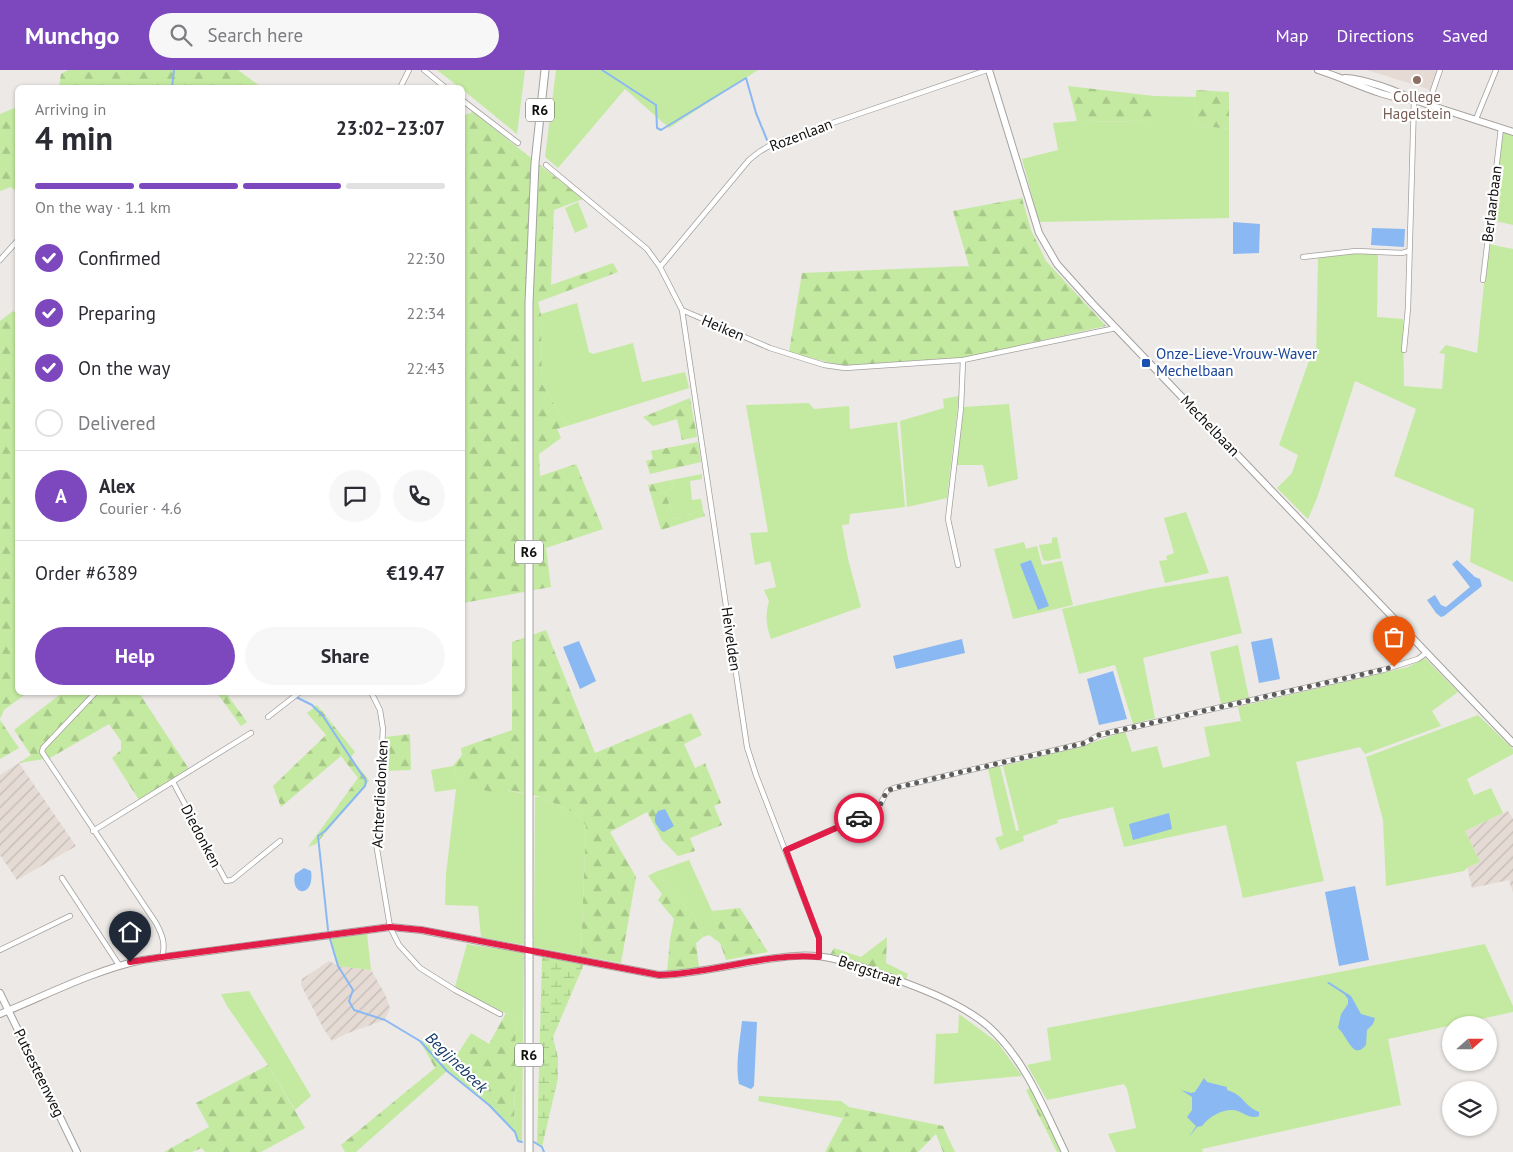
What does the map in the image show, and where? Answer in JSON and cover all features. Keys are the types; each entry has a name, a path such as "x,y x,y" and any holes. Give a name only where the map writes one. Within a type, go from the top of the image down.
{"main road":[{"name":"R6","path":"529,1152 528,322 535,163 544,70"}],"street":[{"path":"401,85 408,70"},
{"path":"424,70 442,85"},
{"name":"Mechelbaan","path":"990,70 1039,233 1057,264 1513,743"},
{"name":"Rozenlaan","path":"660,267 748,160 758,152 774,143 990,70"},
{"path":"1318,70 1342,78 1356,79 1404,94 1414,100 1513,132"},
{"path":"1428,104 1440,70"},
{"path":"1476,119 1496,70"},
{"path":"1404,350 1407,326 1414,100"},
{"path":"465,102 518,143"},
{"name":"Berlaarbaan","path":"1483,280 1501,128"},
{"path":"546,165 647,249 660,267 682,310"},
{"path":"0,260 15,243"},
{"path":"1303,257 1356,251 1402,253 1409,251"},
{"name":"Heiken","path":"682,310 770,348 824,365 852,368 963,360 1116,328"},
{"name":"Heivelden","path":"682,310 747,747 819,938 819,957"},
{"path":"958,565 948,519 960,408 963,360"},
{"path":"786,850 878,809 887,791 894,788 1085,743 1099,735 1383,670 1418,659 1426,653"},
{"path":"93,695 43,748 42,752 156,923 164,942 162,957"},
{"path":"268,717 296,695"},
{"name":"Achterdiedonken","path":"372,695 380,710 383,729 376,843 390,927 399,945 426,972 500,1014"},
{"path":"93,831 251,733"},
{"name":"Diedonken","path":"173,782 226,881 232,880 280,841"},
{"path":"62,878 119,965"},
{"path":"0,950 70,916"},
{"name":"Bergstraat","path":"0,1014 119,965 162,957 390,927 422,930 659,975 682,974 795,956 819,957 845,961 896,979 952,1003 972,1014 1002,1041 1023,1070 1065,1152"},
{"name":"Putsesteenweg","path":"0,993 77,1152"}],"shaded area":[{"name":"College Hagelstein","path":"1367,70 1438,70 1431,90"},
{"path":"19,763 76,846 17,880 0,855 0,775"},
{"path":"1508,811 1513,819 1513,893 1509,880 1472,888 1467,867 1480,862 1465,831"},
{"path":"329,961 339,966 371,970 385,994 390,1008 385,1020 348,1033 332,1041 323,1028 301,985 302,979"}],"green space":[{"path":"68,70 238,70 258,85 59,85 61,74"},
{"path":"437,70 525,70 517,134 465,92 465,85 456,85"},
{"path":"556,70 758,70 669,128 625,89 558,168 545,157"},
{"path":"1068,86 1154,96 1154,122 1077,121"},
{"path":"1196,90 1229,92 1229,129 1195,125"},
{"path":"1154,96 1196,97 1195,125 1229,129 1229,218 1039,222 1022,159 1058,150 1053,123 1077,121 1154,122"},
{"path":"15,108 15,190 11,187 0,191 0,114"},
{"path":"473,112 583,199 554,210 551,285 613,263 618,272 538,302 541,314 542,384 567,426 557,429 561,438 539,454 540,476 576,464 603,529 546,548 551,587 465,603 465,115"},
{"path":"1501,132 1513,136 1513,225 1491,220"},
{"path":"1022,198 1031,230 1046,261 1106,326 963,358 932,361 846,367 789,352 802,273 969,266 953,211"},
{"path":"578,202 588,227 575,233 565,208"},
{"path":"1488,244 1513,249 1513,582 1470,562 1474,509 1394,476 1416,409 1355,381 1317,498 1308,519 1277,488 1292,473 1298,455 1279,445 1310,358 1316,360 1318,256 1378,252 1377,317 1403,319 1404,386 1442,389 1445,354 1439,353 1446,345 1477,353"},
{"path":"577,303 589,352 593,354 633,343 642,382 685,372 689,388 567,426 542,384 541,314"},
{"path":"13,311 15,312 15,695 24,695 4,710 0,719 0,321"},
{"path":"959,396 947,498 907,507 900,421 944,408 943,399"},
{"path":"690,398 697,437 682,440 677,419 653,426 643,417"},
{"path":"809,403 814,409 849,406 850,429 897,422 905,507 850,514 849,524 842,525 848,559 861,607 771,639 767,620 769,601 764,590 776,587 770,561 755,565 750,533 768,532 746,405"},
{"path":"1009,404 1018,479 988,487 983,465 955,465 963,407"},
{"path":"698,442 701,462 650,474 646,461 653,459 651,451"},
{"path":"702,474 702,479 690,481 692,500 701,499 703,510 674,519 665,491 673,488 671,480"},
{"path":"671,480 673,488 665,491 674,519 703,510 705,516 661,530 648,485"},
{"path":"1186,512 1209,573 1165,583 1159,561 1167,560 1166,556 1174,553 1164,518"},
{"path":"1057,537 1061,558 1043,560 1039,545 1052,543 1052,538"},
{"path":"1024,542 1026,549 1037,546 1042,565 1062,561 1073,605 1013,619 994,549"},
{"path":"1228,576 1242,633 1143,658 1155,718 1133,724 1115,665 1079,674 1062,609 1150,589"},
{"path":"546,630 595,753 691,713 702,735 684,744 695,768 705,763 721,803 714,806 722,825 690,838 695,851 678,856 662,840 647,812 610,832 636,877 621,963 581,956 586,826 577,814 541,797 508,790 497,795 459,780 453,766 462,755 461,748 512,730 512,642"},
{"path":"1238,645 1249,698 1221,704 1210,652"},
{"path":"1425,658 1458,692 1432,711 1441,726 1365,754 1360,747 1296,762 1324,881 1243,898 1226,825 1124,847 1113,807 1057,820 1058,823 1023,836 1024,841 1000,850 995,838 1003,835 988,769 1000,766 1016,831 1019,830 1003,766 1083,746 1125,731 1132,752 1157,746 1163,768 1210,756 1204,727 1241,721 1238,707 1408,667"},
{"path":"59,695 140,695 189,769 139,800 112,758 121,750 121,741 109,724 50,758 19,763 31,755 14,730"},
{"path":"218,695 227,695 247,722 241,726"},
{"path":"317,705 355,752 351,757 369,781 316,844 308,847 358,778 341,756 281,807 273,786 326,735 307,713"},
{"path":"1478,715 1513,749 1513,754 1467,779 1474,795 1491,788 1503,813 1465,831 1480,862 1468,867 1464,871 1386,886 1383,820 1366,757"},
{"path":"0,720 19,748 0,759"},
{"path":"410,734 411,770 385,771 386,737"},
{"path":"453,766 459,780 525,794 524,945 481,937 478,906 445,905 446,874 456,789 435,792 431,770"},
{"path":"535,797 541,797 577,814 586,826 581,956 534,947"},
{"path":"689,860 721,931 703,937 693,915 655,872"},
{"path":"655,872 693,915 703,937 696,943 699,968 681,972 667,972 674,919 658,900 662,894 648,876"},
{"path":"740,908 768,952 726,960 720,943 709,935 720,931 712,911"},
{"path":"367,934 371,970 338,966 330,939"},
{"path":"887,937 886,963 908,974 906,979 830,955 834,948 861,957"},
{"path":"467,944 524,953 522,1142 518,1141 514,1130 516,1019 455,987"},
{"path":"1485,944 1513,1006 1513,1012 1494,1016 1442,1016 1442,1027 1388,1039 1401,1105 1202,1149 1203,1152 1116,1152 1108,1134 1136,1128 1127,1089 1124,1084 1047,1100 1027,1065 1051,1060 1047,1028"},
{"path":"542,957 584,964 553,1037 558,1058 558,1078 542,1147 537,1143"},
{"path":"249,991 311,1096 295,1110 221,994"},
{"path":"506,1013 516,1019 514,1130 489,1105 447,1071 356,1152 345,1152 341,1145 435,1068 420,1041 430,1041 451,1064 471,1033 489,1044"},
{"path":"959,1014 997,1042 1022,1076 934,1084 936,1034 958,1033"},
{"path":"268,1065 305,1128 261,1152 205,1152 202,1148 192,1152 164,1152 209,1127 196,1103"},
{"path":"1032,1087 1064,1152 1057,1152 1026,1090"},
{"path":"759,1096 841,1101 849,1107 843,1118 758,1101"},
{"path":"849,1107 943,1126 955,1152 943,1152 936,1134 918,1152 825,1152"}],"water":[{"path":"1233,222 1260,224 1259,253 1233,254"},
{"path":"1372,228 1405,229 1404,247 1371,245"},
{"path":"1031,560 1049,606 1038,610 1020,564"},
{"path":"1457,560 1475,577 1480,579 1482,586 1441,617 1427,600 1435,595 1441,605 1446,607 1470,587 1452,564"},
{"path":"1272,638 1280,679 1259,683 1251,642"},
{"path":"962,639 965,653 896,669 893,656"},
{"path":"579,641 596,681 580,689 563,647"},
{"path":"1113,671 1127,719 1099,725 1087,679"},
{"path":"665,809 674,826 664,832 656,824 655,819 658,811"},
{"path":"1169,813 1172,829 1133,840 1129,824"},
{"path":"304,868 311,871 311,880 309,886 303,891 296,887 294,882 295,874"},
{"path":"1355,886 1369,960 1339,966 1325,892"},
{"path":"1329,982 1351,996 1361,1014 1375,1018 1373,1024 1367,1030 1366,1045 1361,1049 1354,1049 1338,1028 1341,1014 1348,1004 1348,999 1344,994 1327,983"},
{"path":"742,1021 757,1022 754,1086 751,1089 739,1084 738,1052"},
{"path":"1204,1078 1207,1082 1227,1087 1227,1090 1233,1092 1250,1107 1259,1112 1259,1116 1248,1116 1236,1110 1223,1111 1211,1117 1202,1126 1197,1127 1189,1137 1196,1126 1187,1117 1192,1110 1192,1097 1181,1090 1191,1093 1195,1092"}],"waterway":[{"name":"Begijnebeek","path":"172,85 174,70"},
{"path":"602,70 656,105 657,128 661,130 746,78 756,113 767,140"},
{"name":"Begijnebeek","path":"296,697 312,705 323,716 366,781 365,786 325,831 318,836 328,930"},
{"name":"Begijnebeek","path":"330,939 338,966 353,990 349,1001 354,1010 385,1020 420,1041 447,1071 489,1105 515,1132 518,1141 522,1142"},
{"name":"Begijnebeek","path":"534,1142 542,1147 544,1152"}],"way so far":[{"path":"859,818 878,809 887,791 894,788 1085,743 1099,735 1394,667"}],"place":[{"name":"College Hagelstein","path":"1417,80"},
{"name":"Onze-Lieve-Vrouw-Waver Mechelbaan","path":"1146,363"}],"route":[{"path":"130,962 390,927 422,930 659,975 682,974 768,959 795,956 819,957 819,938 786,850 859,818"}]}
